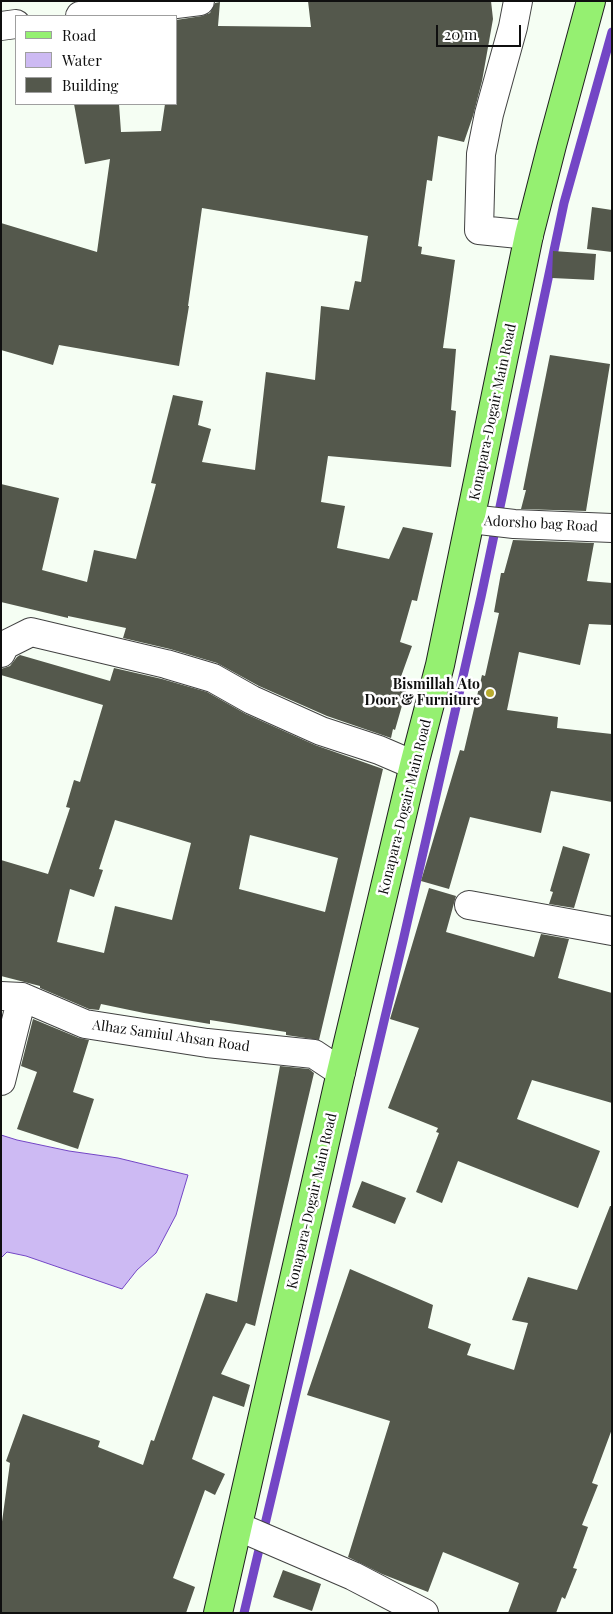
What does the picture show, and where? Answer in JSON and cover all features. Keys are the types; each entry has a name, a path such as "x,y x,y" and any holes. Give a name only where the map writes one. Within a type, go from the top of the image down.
{"main road":[{"name":"Konapara-Dogair Main Road","path":"218,1613 341,1072 414,765 478,520 529,236 591,1"}],"street":[{"path":"87,15 200,1"},
{"path":"518,1 513,27 489,114 481,154 479,230 529,236"},
{"path":"1,26 15,24"},
{"name":"Adorsho bag Road","path":"478,520 514,524 612,528"},
{"path":"1,653 5,646 32,632 166,664 213,678 252,700 321,731 379,750 414,765"},
{"path":"469,905 612,931"},
{"path":"1,1081 11,996"},
{"name":"Alhaz Samiul Ahsan Road","path":"11,996 85,1024 207,1043 314,1054 341,1072"},
{"path":"239,1527 353,1576 424,1613"}],"water":[{"path":"1,1135 69,1151 118,1158 188,1175 176,1215 156,1253 137,1270 122,1289 26,1256 7,1252 1,1258"}],"building":[{"path":"308,1 491,1 493,19 482,81 473,116 464,142 438,136 432,181 427,180 418,246 422,247 421,254 455,260 443,348 456,349 451,410 456,411 451,467 328,456 321,502 345,506 337,548 389,559 403,527 433,533 417,601 412,600 400,642 412,646 398,685 407,688 391,738 327,716 259,686 217,663 123,638 126,628 68,616 68,618 1,602 1,484 59,498 42,570 87,582 94,550 136,559 156,484 151,483 173,395 203,401 198,425 211,429 202,462 255,470 266,372 315,380 321,306 349,310 355,281 361,282 368,236 202,208 179,366 59,345 53,365 1,350 1,223 97,252 110,159 85,164 74,105 119,105 121,132 161,131 165,105 178,105 178,20 210,13 215,3 220,2 218,26 311,27"},
{"path":"592,207 612,210 612,252 587,249"},
{"path":"553,251 596,254 594,280 552,278"},
{"path":"550,355 610,364 586,511 521,509 526,490 523,490"},
{"path":"513,540 594,543 587,581 612,583 612,625 589,624 580,665 519,652 507,710 558,717 557,728 612,734 612,802 551,791 541,833 470,817 449,889 421,881 460,750 464,751 482,675 485,676 499,613 494,612 501,573 504,573"},
{"path":"20,655 110,681 114,668 207,692 246,714 315,745 383,769 319,1040 286,1035 286,1032 210,1020 210,1024 101,1004 99,1010 89,1009 40,988 40,986 1,976 1,860 48,874 70,808 66,807 74,780 80,782 103,705 1,675 1,669 10,666","holes":["115,820 191,843 172,920 115,906 104,953 57,942 70,889 94,897 103,870 99,869","250,835 338,858 325,912 239,889"]},
{"path":"563,846 590,854 574,908 549,904 553,892 550,891"},
{"path":"429,888 456,896 446,932 534,957 541,934 569,939 558,978 612,993 612,1103 532,1080 517,1119 600,1151 578,1208 458,1161 442,1203 416,1192 439,1133 436,1132 438,1128 388,1108 419,1028 390,1019"},
{"path":"33,1019 79,1038 89,1040 73,1092 94,1099 78,1149 17,1129 37,1072 21,1066"},
{"path":"280,1066 309,1069 314,1073 255,1326 246,1323 221,1374 250,1385 244,1407 213,1396 192,1459 225,1474 215,1495 205,1490 173,1578 195,1587 186,1613 1,1613 1,1529 10,1463 6,1461 23,1414 100,1441 98,1447 143,1465 151,1440 154,1441 206,1293 237,1302"},
{"path":"362,1181 406,1198 395,1224 352,1207"},
{"path":"610,1206 612,1206 612,1429 592,1483 598,1485 582,1525 588,1527 573,1568 577,1569 565,1599 562,1597 556,1613 508,1613 519,1583 443,1552 428,1592 382,1574 348,1557 390,1421 307,1395 350,1269 433,1305 428,1328 471,1344 467,1355 514,1370 528,1323 512,1320 528,1277 577,1290"},
{"path":"283,1570 321,1584 312,1611 273,1597"}],"waterway":[{"path":"244,1613 403,941 481,597 564,203 612,32"}],"place":[{"name":"Bismillah Ato Door & Furniture","path":"490,693"}]}
